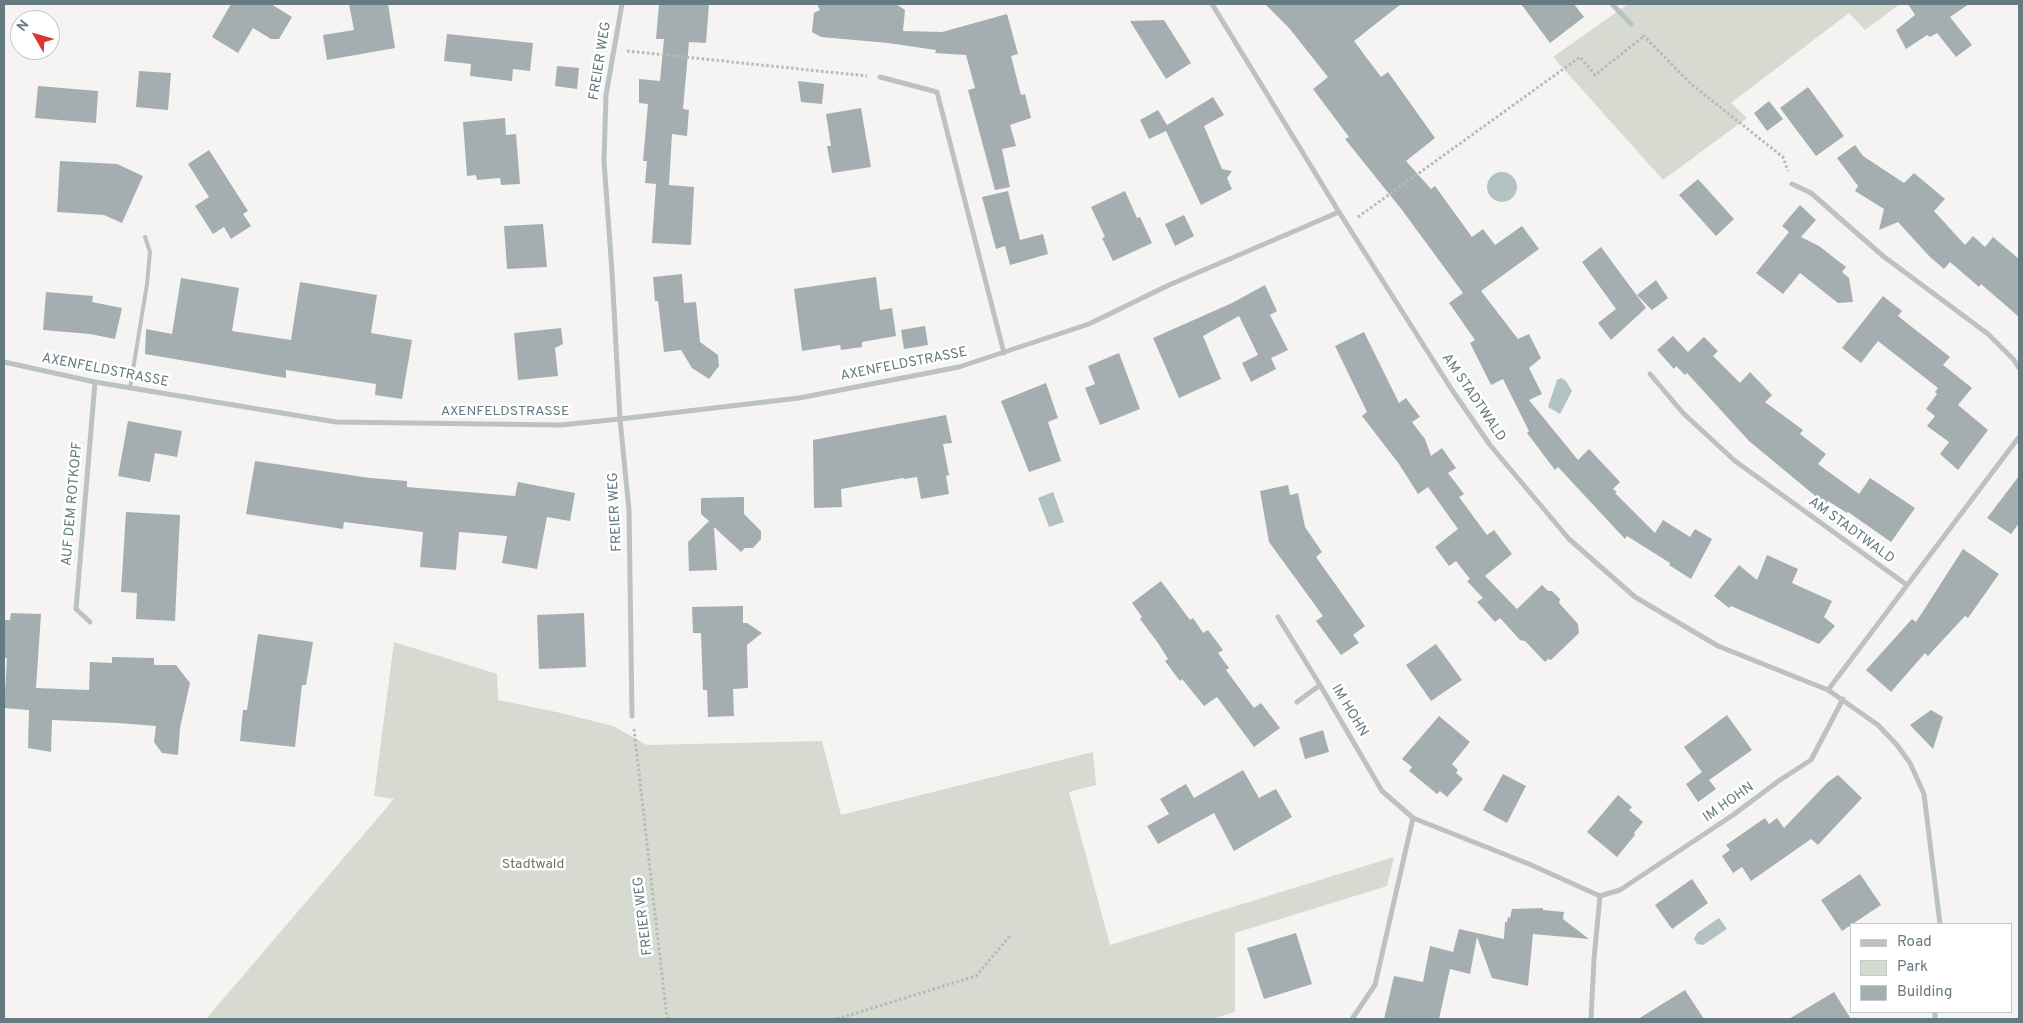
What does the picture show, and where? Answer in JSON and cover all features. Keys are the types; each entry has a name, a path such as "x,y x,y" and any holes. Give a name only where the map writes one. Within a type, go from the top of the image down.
{"street":[{"name":"FREIER WEG","path":"622,4 606,95 604,161 620,419 629,510 632,716"},
{"name":"AM STADTWALD","path":"1212,4 1347,225 1452,390 1490,445 1569,538 1635,597 1718,646 1828,690 1878,725 1897,745 1910,763 1924,794 1940,923"},
{"path":"1612,4 1632,24"},
{"path":"880,77 937,92 1004,353"},
{"path":"1792,184 1811,193 1883,256 1988,334 2014,360 2019,368"},
{"name":"AXENFELDSTRASSE","path":"4,362 95,382 336,422 561,425 620,419 799,398 960,367 1089,324 1169,285 1339,212"},
{"name":"AM STADTWALD","path":"1650,374 1683,413 1735,461 1907,585"},
{"name":"AUF DEM ROTKOPF","path":"90,622 76,609 95,382"},
{"path":"1828,690 2018,440"},
{"path":"1278,617 1320,685"},
{"name":"IM HOHN","path":"1297,702 1320,685 1382,791 1413,818 1529,864 1600,896 1620,890 1811,760 1843,699"},
{"path":"1352,1019 1375,985 1413,818"},
{"path":"1591,1019 1600,896"}],"lane":[{"path":"130,388 147,284 150,252 145,237"}],"path":[{"path":"1632,24 1691,84 1783,157 1792,184"},
{"path":"1347,225 1580,57 1595,75 1644,36"},
{"path":"615,50 880,77"},
{"name":"FREIER WEG","path":"632,716 667,1019"},
{"path":"837,1019 976,976 1010,936"}],"green space":[{"path":"1628,4 1900,4 1865,30 1849,13 1731,103 1747,118 1663,180 1553,57"},
{"name":"Stadtwald","path":"394,642 497,674 498,700 613,726 647,745 822,741 841,815 1093,752 1096,785 1069,792 1110,945 1394,857 1387,886 1235,933 1235,1012 1212,1019 206,1019 394,799 374,796"}],"shaded area":[{"path":"1502,172 1513,176 1517,187 1513,198 1502,202 1491,198 1487,187 1491,176"},
{"path":"1561,378 1566,381 1572,391 1560,414 1548,407 1557,380"},
{"path":"1053,492 1064,522 1049,527 1038,498"},
{"path":"1719,918 1727,929 1703,945 1697,944 1694,939 1697,933"}],"building":[{"path":"231,4 271,4 292,17 279,39 271,39 253,28 238,53 212,37"},
{"path":"349,4 388,4 395,48 327,60 323,35 354,30"},
{"path":"659,4 709,4 706,43 689,42 683,109 689,110 687,136 672,134 669,185 645,183 647,161 643,161 648,104 639,103 639,79 660,81 664,39 656,39"},
{"path":"817,4 896,4 905,10 903,31 942,32 1007,14 1018,54 1011,56 1021,95 1025,94 1031,118 1010,125 1016,146 1002,149 1010,187 995,190 968,90 975,88 966,55 935,53 936,50 888,43 821,37 812,32 814,13 820,10"},
{"path":"1265,4 1401,4 1354,41 1381,77 1388,72 1435,138 1406,161 1431,189 1435,186 1472,237 1483,229 1495,245 1522,226 1539,249 1481,291 1518,339 1529,334 1541,358 1529,368 1542,394 1529,400 1578,460 1589,449 1620,482 1613,489 1617,492 1615,493 1655,533 1663,520 1690,537 1695,529 1712,539 1691,579 1669,565 1670,563 1627,536 1625,539 1558,467 1555,470 1527,433 1529,431 1503,379 1491,385 1470,343 1475,340 1449,303 1463,293 1402,210 1345,139 1349,137 1313,89 1328,77 1289,28"},
{"path":"1521,4 1574,4 1584,17 1550,43"},
{"path":"1908,4 1969,4 1950,17 1972,45 1956,57 1937,33 1930,37 1927,35 1906,49 1896,30 1915,15"},
{"path":"1164,20 1191,63 1166,79 1130,21"},
{"path":"447,34 533,43 530,71 513,69 512,81 470,76 471,64 444,61"},
{"path":"557,66 579,68 577,89 555,86"},
{"path":"139,71 171,73 168,110 136,107"},
{"path":"798,81 824,84 822,104 801,102"},
{"path":"38,86 98,91 96,123 35,118"},
{"path":"1808,87 1844,136 1816,156 1780,108"},
{"path":"1213,97 1224,115 1204,126 1222,169 1232,171 1227,178 1232,189 1201,205 1166,131 1149,139 1140,120 1158,110 1167,125"},
{"path":"1769,101 1783,119 1767,131 1754,113"},
{"path":"861,108 871,167 832,173 827,146 831,146 826,114"},
{"path":"505,118 506,135 516,134 520,184 501,185 500,178 477,180 476,175 467,176 463,122"},
{"path":"1855,145 1863,156 1904,183 1914,173 1945,199 1934,211 1965,245 1973,236 1985,247 1993,237 2019,259 2019,317 1981,284 1979,287 1950,262 1944,269 1929,256 1898,222 1879,230 1884,209 1855,191 1858,186 1837,158"},
{"path":"209,150 248,211 243,214 251,226 231,239 224,227 213,234 195,206 209,197 188,164"},
{"path":"60,161 117,164 143,176 122,223 104,215 57,212"},
{"path":"1698,179 1734,219 1716,236 1679,195"},
{"path":"656,184 694,187 691,245 652,243"},
{"path":"1008,191 1020,240 1043,234 1048,254 1010,265 1005,246 996,249 982,197"},
{"path":"1125,191 1137,218 1140,217 1152,243 1113,261 1102,238 1105,237 1091,207"},
{"path":"1800,205 1816,220 1801,237 1819,246 1846,267 1842,272 1849,278 1853,302 1838,303 1800,273 1783,294 1756,273 1789,232 1782,226"},
{"path":"1184,215 1194,236 1175,246 1165,224"},
{"path":"543,224 547,267 507,269 504,226"},
{"path":"1601,247 1646,308 1611,340 1598,323 1616,309 1582,262"},
{"path":"682,274 684,303 696,302 700,342 718,355 719,366 709,379 692,368 681,350 664,352 658,301 655,301 653,277"},
{"path":"876,277 880,310 892,308 896,336 862,342 862,347 841,350 840,345 802,351 794,289"},
{"path":"181,278 239,288 232,331 291,340 300,282 377,295 371,333 412,340 402,399 375,395 376,384 286,370 286,378 145,354 146,329 172,334"},
{"path":"1656,280 1668,298 1652,310 1637,295"},
{"path":"1265,285 1277,311 1270,315 1288,350 1271,358 1276,369 1251,382 1242,363 1258,355 1239,316 1203,336 1221,379 1179,398 1153,338 1232,303"},
{"path":"46,292 93,296 92,302 122,308 115,339 90,334 43,330"},
{"path":"1883,296 1902,311 1898,316 1950,357 1943,365 1972,388 1958,405 1988,430 1958,470 1940,454 1949,442 1927,426 1935,416 1926,409 1937,394 1935,392 1938,388 1878,341 1861,363 1842,348"},
{"path":"925,326 928,345 904,349 901,330"},
{"path":"561,328 563,344 555,348 558,376 518,380 514,333"},
{"path":"1364,332 1399,403 1406,398 1420,417 1412,422 1425,439 1431,456 1442,448 1456,468 1448,473 1464,494 1459,497 1487,535 1494,530 1512,554 1485,576 1517,609 1542,585 1560,599 1559,603 1578,624 1579,633 1551,660 1548,659 1545,662 1525,641 1520,640 1500,618 1495,622 1477,602 1483,598 1467,581 1470,579 1456,561 1449,566 1435,547 1458,529 1428,487 1418,494 1399,464 1362,416 1367,412 1335,346"},
{"path":"1673,336 1688,352 1704,337 1718,351 1713,356 1740,383 1750,372 1772,395 1765,402 1803,430 1800,434 1826,454 1818,464 1859,494 1870,478 1915,508 1891,542 1848,512 1828,501 1825,504 1749,441 1687,373 1685,375 1676,366 1674,369 1657,350"},
{"path":"1119,353 1140,409 1100,425 1085,388 1095,384 1088,366"},
{"path":"1046,383 1058,418 1048,422 1061,461 1029,472 1001,401"},
{"path":"946,415 952,443 943,444 949,475 946,476 949,494 921,499 917,477 903,478 841,489 842,507 814,508 813,440"},
{"path":"128,421 182,431 177,457 155,453 150,482 118,476"},
{"path":"255,461 370,478 407,481 407,487 515,496 518,482 575,493 570,521 547,517 537,569 502,563 507,536 459,532 456,570 420,567 423,532 344,522 343,529 246,514"},
{"path":"2019,476 2019,523 2011,534 1987,518"},
{"path":"1288,485 1290,495 1298,493 1305,527 1322,552 1316,557 1365,626 1353,635 1359,643 1341,655 1316,621 1323,616 1269,542 1260,491"},
{"path":"744,497 744,514 761,531 761,539 753,548 745,548 741,552 714,527 717,570 689,571 688,542 709,521 701,514 701,498"},
{"path":"126,512 180,515 175,621 136,619 137,593 121,592"},
{"path":"1963,549 1999,574 1968,618 1965,616 1928,656 1925,653 1891,692 1866,670 1912,619 1916,622"},
{"path":"1767,555 1798,569 1792,583 1832,601 1824,617 1835,626 1819,644 1731,606 1729,608 1714,596 1739,565 1757,580"},
{"path":"1161,581 1190,620 1193,618 1203,633 1208,630 1223,650 1218,653 1229,668 1226,670 1254,708 1261,703 1280,728 1254,747 1217,697 1204,706 1182,679 1180,681 1165,661 1168,659 1158,643 1140,619 1142,617 1132,603"},
{"path":"743,606 743,623 747,623 762,633 747,645 748,688 733,689 734,716 708,717 707,690 703,690 701,633 693,633 692,607"},
{"path":"11,613 41,614 36,688 89,690 90,662 112,663 112,657 154,658 154,665 176,665 190,683 180,728 178,755 162,753 154,742 156,726 118,723 52,720 51,752 28,748 29,710 4,708 7,658 4,658 4,620 10,620"},
{"path":"584,613 586,667 539,669 537,615"},
{"path":"258,634 313,642 306,685 302,685 295,747 240,741 243,710 247,710"},
{"path":"1436,644 1462,680 1431,701 1406,665"},
{"path":"1931,710 1943,717 1933,749 1910,725"},
{"path":"1727,715 1752,750 1709,780 1716,789 1698,802 1686,784 1702,772 1684,747"},
{"path":"1439,716 1470,742 1452,764 1458,770 1456,773 1463,779 1447,797 1440,791 1437,794 1409,771 1412,767 1402,759"},
{"path":"1323,730 1329,752 1305,759 1299,738"},
{"path":"1243,770 1259,798 1276,789 1292,817 1234,851 1214,813 1158,844 1147,826 1169,814 1160,799 1186,784 1194,798"},
{"path":"1503,774 1526,786 1507,823 1483,810"},
{"path":"1838,775 1862,798 1818,845 1811,839 1751,881 1742,867 1733,873 1722,856 1730,850 1726,845 1765,818 1769,824 1777,818 1784,828 1828,782"},
{"path":"1618,795 1632,807 1629,810 1643,822 1617,857 1587,832"},
{"path":"1860,874 1881,905 1854,923 1850,923 1850,926 1842,931 1821,900"},
{"path":"1692,879 1708,903 1672,929 1655,905"},
{"path":"1543,908 1543,910 1564,912 1563,919 1589,939 1533,934 1528,986 1492,978 1477,937 1470,974 1450,969 1439,1019 1384,1019 1394,976 1423,982 1430,946 1453,952 1459,929 1504,939 1505,922 1507,922 1508,917 1510,918 1512,909"},
{"path":"1296,933 1312,984 1264,999 1247,948"},
{"path":"1685,990 1704,1019 1638,1019"},
{"path":"1834,992 1851,1019 1789,1019"}]}
